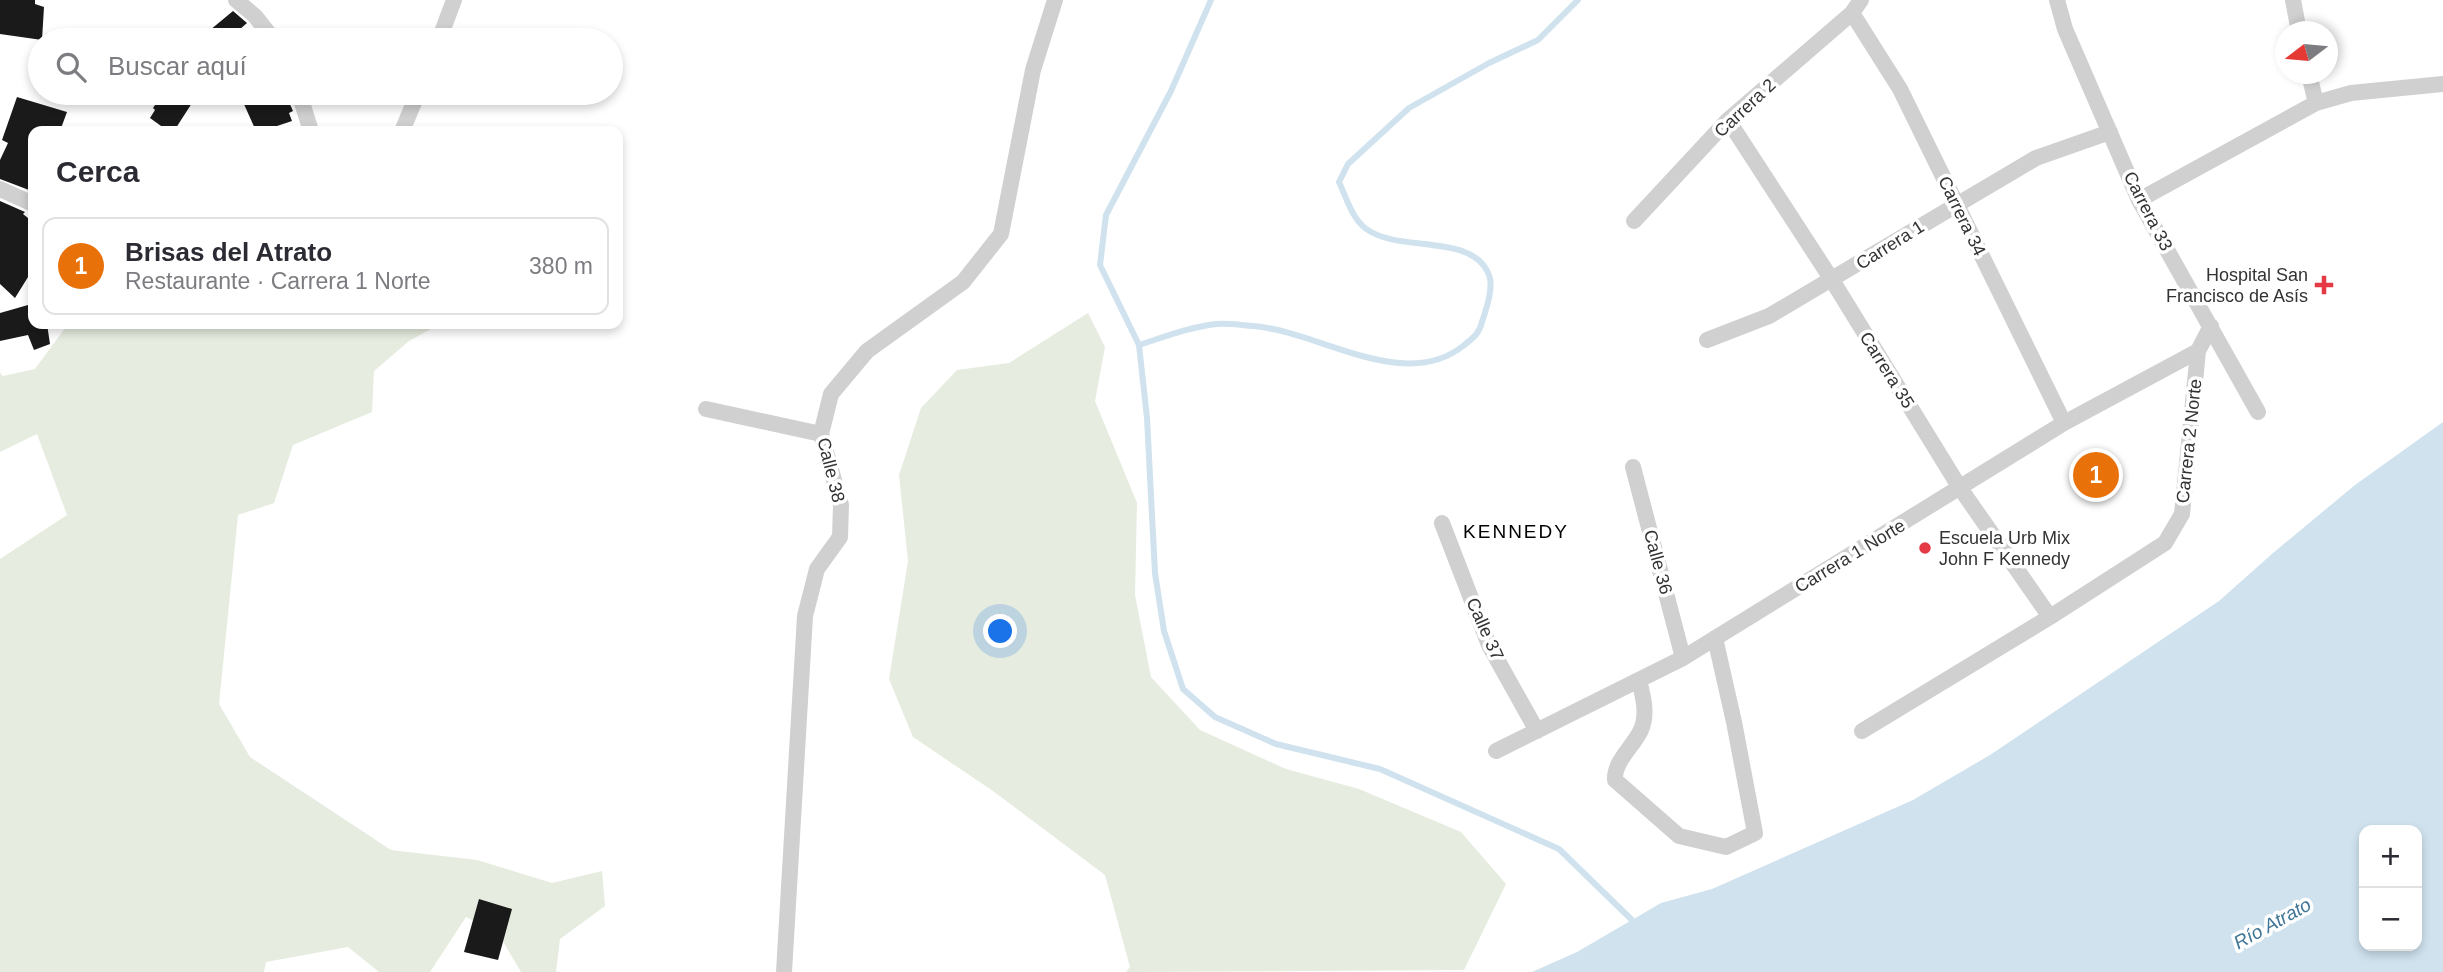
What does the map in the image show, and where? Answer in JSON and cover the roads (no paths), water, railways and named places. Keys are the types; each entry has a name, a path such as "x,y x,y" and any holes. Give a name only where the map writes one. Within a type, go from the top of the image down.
{"street":[{"path":"236,0 264,28"},
{"path":"444,28 454,0"},
{"name":"Calle 38","path":"781,970 805,615 817,569 840,537 841,505 821,434 831,394 867,351 963,282 1001,234 1033,70 1055,0"},
{"name":"Carrera 33","path":"2057,0 2065,29 2139,200 2258,412"},
{"path":"2293,0 2297,21"},
{"name":"Carrera 2","path":"1634,221 1728,120 1856,6"},
{"name":"Carrera 34","path":"1856,6 1900,89 2064,423"},
{"path":"2311,84 2316,103"},
{"path":"2139,200 2316,103 2351,93 2443,84"},
{"path":"303,105 309,126"},
{"path":"404,126 413,105"},
{"name":"Carrera 35","path":"1728,120 1961,488 2050,617"},
{"name":"Carrera 1","path":"1707,340 1769,316 2036,158 2110,132"},
{"path":"0,189 28,202"},
{"name":"Carrera 2 Norte","path":"1862,731 2050,617 2165,543 2182,514 2198,351 2211,326"},
{"name":"Carrera 1 Norte","path":"1496,751 1683,657 2064,423 2198,351"},
{"path":"706,409 821,434"},
{"name":"Calle 36","path":"1633,467 1683,657"},
{"name":"Calle 37","path":"1442,523 1489,645 1537,731"},
{"path":"1639,680 1645,702 1642,728 1614,771 1615,780 1679,836 1726,846 1755,833 1715,638"}],"water":[{"name":"Río Atrato","path":"2443,422 2443,972 1532,972 1577,952 1661,903 1712,889 1913,800 1990,755 2219,601 2355,485"}],"waterway":[{"path":"1211,0 1171,91 1106,215 1100,265 1139,345 1147,418 1155,573 1164,631 1183,689 1215,717 1276,744 1380,769 1559,849 1631,919 1633,926"},
{"path":"1139,345 1197,327 1225,324 1278,330 1388,362 1414,363 1440,359 1463,346 1479,330 1489,298 1489,275 1480,262 1468,253 1451,248 1379,236 1360,224 1339,182 1348,164 1409,108 1489,63 1538,40 1578,0"}],"place":[{"name":"Hospital San Francisco de Asís","path":"2324,285"},
{"name":"Brisas del Atrato","path":"2096,475"},
{"name":"Escuela Urb Mix John F Kennedy","path":"1925,548"}],"district":[{"name":"KENNEDY","path":"1516,531"}]}
